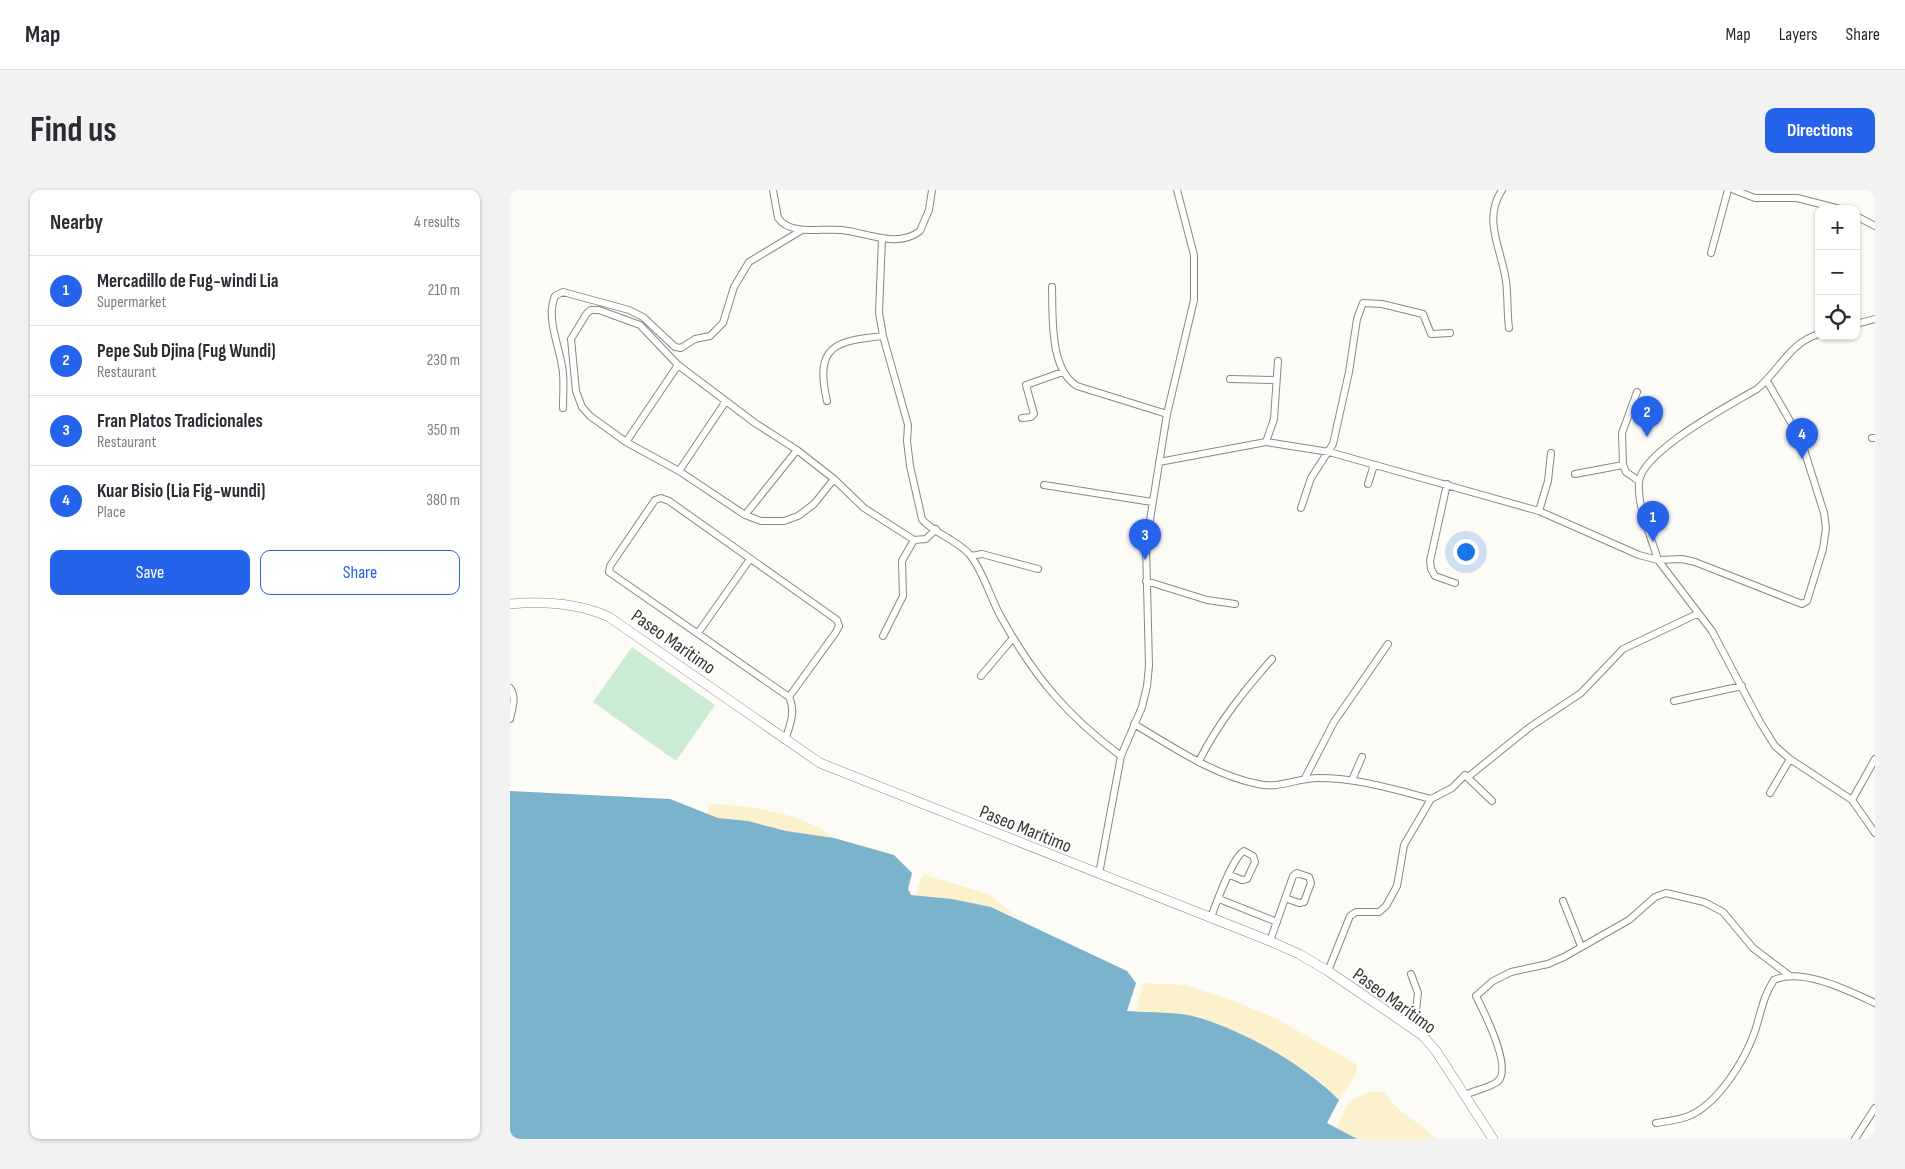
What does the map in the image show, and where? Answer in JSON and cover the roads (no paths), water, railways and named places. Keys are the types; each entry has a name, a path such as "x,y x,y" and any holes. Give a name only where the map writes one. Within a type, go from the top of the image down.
{"main road":[{"name":"Paseo Marítimo","path":"510,604 564,604 609,617 820,763 1211,917 1299,954 1328,971 1414,1029 1436,1051 1493,1139"}],"street":[{"path":"773,190 776,211 781,221 802,230 842,230 882,238 914,236 920,231 929,210 932,190"},
{"path":"1099,874 1121,756 1144,700 1149,666 1146,545 1158,462 1194,300 1195,281 1192,242 1177,190"},
{"path":"1502,190 1494,206 1493,226 1506,283 1509,328"},
{"path":"1711,253 1728,190"},
{"path":"1734,190 1754,198 1797,198 1824,205"},
{"path":"1860,218 1875,226"},
{"path":"563,408 563,373 552,317 552,303 555,296 563,292 629,310 643,317 675,347 681,348 695,339 710,336 723,323 734,287 749,262 802,230"},
{"path":"882,238 878,299 883,336 908,425 910,466 923,522 936,529 971,556 1025,660 1063,707 1093,735 1121,756"},
{"path":"1052,287 1054,339 1063,372 1070,382 1077,386 1168,414"},
{"path":"1301,508 1311,478 1329,452 1341,412 1357,319 1363,302 1382,304 1423,314 1431,334 1450,333"},
{"path":"834,479 814,504 798,516 784,521 761,521 745,515 679,471 626,442 590,416 582,407 576,391 570,344 587,313 599,310 640,325 678,365 726,402 797,450 834,479 864,508 914,540 926,539 936,529"},
{"path":"1860,323 1875,319"},
{"path":"826,401 823,386 823,370 829,351 838,344 848,340 883,336"},
{"path":"1815,336 1795,346 1767,381 1661,450 1643,468 1639,481 1641,503 1658,560 1697,614 1712,631 1775,746 1790,759 1852,800 1875,833"},
{"path":"1266,442 1274,418 1278,361"},
{"path":"626,442 678,365"},
{"path":"1022,418 1031,417 1034,414 1026,385 1063,372"},
{"path":"1230,379 1276,380"},
{"path":"1158,462 1266,442 1329,452 1539,511 1639,555 1658,560 1682,559 1695,562 1802,604 1807,601 1822,549 1826,528 1824,513 1801,440 1767,381"},
{"path":"1637,392 1634,406 1623,428 1623,464 1626,472 1639,481"},
{"path":"679,471 726,402"},
{"path":"745,515 797,450"},
{"path":"1539,511 1548,481 1551,453"},
{"path":"1574,474 1623,464"},
{"path":"1368,484 1374,465"},
{"path":"1447,484 1430,561 1434,576 1456,583"},
{"path":"1044,486 1152,502"},
{"path":"785,740 793,717 793,704 789,697 609,572 610,566 651,504 661,498 669,501 837,620 836,632 789,697"},
{"path":"883,636 902,601 902,561 914,540"},
{"path":"971,556 982,554 1038,569"},
{"path":"698,633 750,559"},
{"path":"1146,581 1207,600 1234,604"},
{"path":"1468,777 1530,727 1581,693 1623,649 1697,614"},
{"path":"981,676 1013,638"},
{"path":"1305,778 1334,722 1388,644"},
{"path":"1199,762 1212,735 1243,692 1272,659"},
{"path":"1674,701 1742,686"},
{"path":"510,688 514,692 510,719"},
{"path":"1134,724 1199,762 1258,784 1276,786 1305,778 1352,780 1431,799"},
{"path":"1352,780 1362,757"},
{"path":"1770,793 1790,759"},
{"path":"1852,800 1875,759"},
{"path":"1328,971 1350,916 1356,912 1380,912 1386,906 1399,879 1404,845 1431,799 1452,788 1465,775 1492,801"},
{"path":"1211,917 1230,874 1242,852 1254,856 1255,862 1247,880 1242,880 1230,874"},
{"path":"1270,941 1285,898 1295,874 1309,877 1311,883 1304,902 1299,903 1285,898"},
{"path":"1465,1096 1496,1083 1501,1076 1501,1063 1496,1041 1491,1026 1476,996 1493,981 1511,972 1535,965 1548,964 1582,946 1629,920 1655,897 1671,893 1704,902 1723,912 1753,948 1790,976"},
{"path":"1219,898 1277,922"},
{"path":"1563,901 1582,946"},
{"path":"1411,974 1418,993 1414,1029"},
{"path":"1656,1123 1689,1116 1707,1106 1741,1063 1755,1031 1766,992 1774,980 1790,976 1817,980 1847,990 1875,1003"},
{"path":"1855,1139 1875,1108"}],"water":[{"path":"510,791 670,799 718,818 748,821 786,831 834,838 894,855 912,873 908,889 911,895 952,899 991,907 1127,971 1136,983 1127,1011 1173,1013 1200,1018 1255,1041 1293,1063 1339,1100 1327,1123 1357,1139 510,1139"}],"place":[{"name":"Pepe Sub Djina (Fug Wundi)","path":"1647,437"},
{"name":"Kuar Bisio (Lia Fig-wundi)","path":"1802,459"},
{"name":"Mercadillo de Fug-windi Lia","path":"1653,542"},
{"name":"Fran Platos Tradicionales","path":"1145,560"}]}
